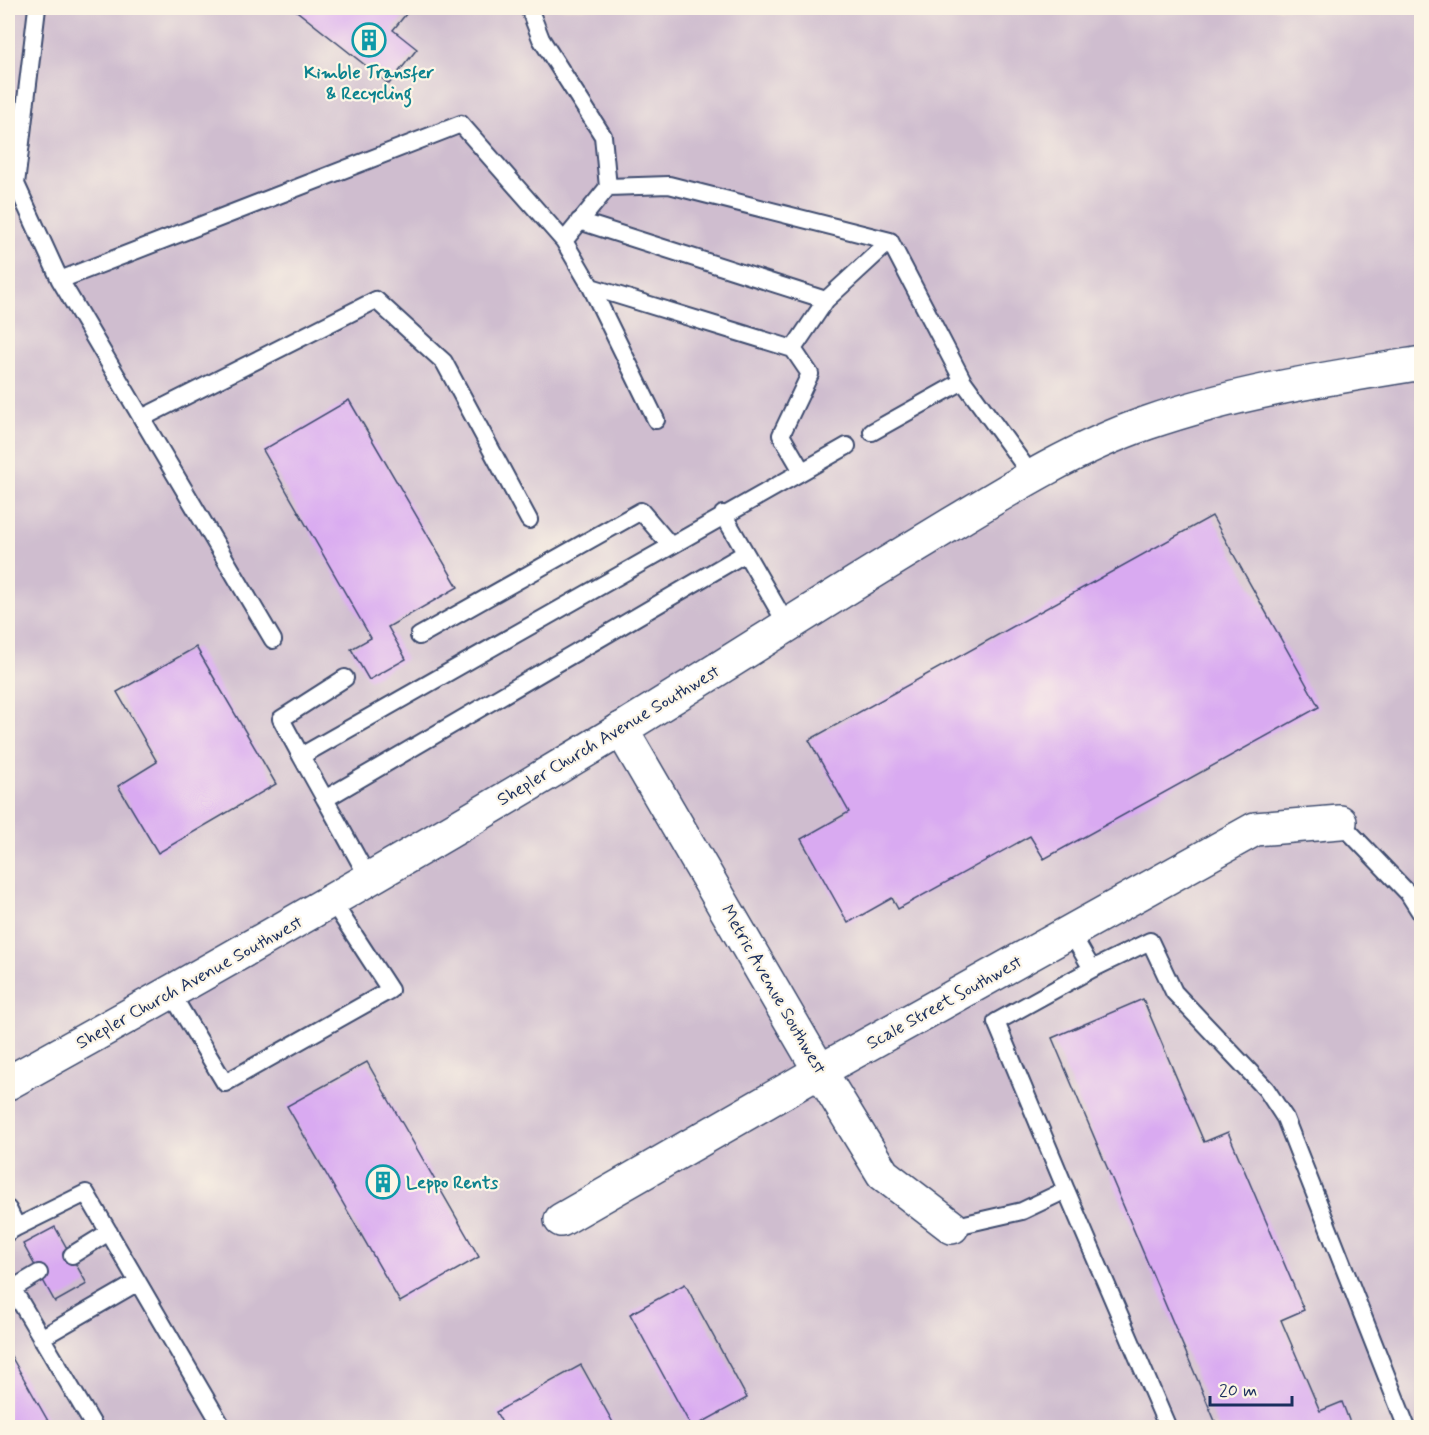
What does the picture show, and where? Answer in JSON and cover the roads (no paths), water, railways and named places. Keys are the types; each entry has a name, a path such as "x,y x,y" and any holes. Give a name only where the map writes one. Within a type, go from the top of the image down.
{"street":[{"name":"Shepler Church Avenue Southwest","path":"8,1083 332,901 621,729 1032,476 1146,423 1213,402 1303,383 1422,363"},
{"name":"Metric Avenue Southwest","path":"621,729 820,1071 883,1174 952,1227"},
{"name":"Scale Street Southwest","path":"561,1220 820,1071 1255,829 1340,822"}],"lane":[{"path":"38,8 16,184 60,280 273,640"},
{"path":"530,8 541,39 603,136 608,187 564,241"},
{"path":"60,280 461,124 564,241 591,286 656,420"},
{"path":"608,187 669,185 890,241 963,381 1032,476"},
{"path":"579,221 826,300"},
{"path":"793,349 826,300 890,241"},
{"path":"591,286 793,349 810,374 781,435 802,471"},
{"path":"142,418 376,300 444,362 529,520"},
{"path":"872,432 963,381"},
{"path":"301,756 723,514 847,446"},
{"path":"419,636 641,511 670,545"},
{"path":"723,514 787,625"},
{"path":"326,799 744,554"},
{"path":"345,678 280,719 369,879"},
{"path":"1340,822 1408,893 1422,915"},
{"path":"171,993 225,1083 390,990 332,901"},
{"path":"1070,931 1092,969"},
{"path":"1168,1428 996,1022 1092,969 1150,941 1174,992 1266,1089 1286,1118 1407,1428"},
{"path":"952,1227 1022,1211 1066,1190"},
{"path":"8,1209 13,1230 86,1193 223,1428"},
{"path":"72,1255 109,1232"},
{"path":"39,1273 10,1285 95,1428"},
{"path":"41,1338 138,1282"}],"place":[{"name":"Kimble Transfer & Recycling","path":"369,40"},
{"name":"Leppo Rents","path":"383,1182"}]}
